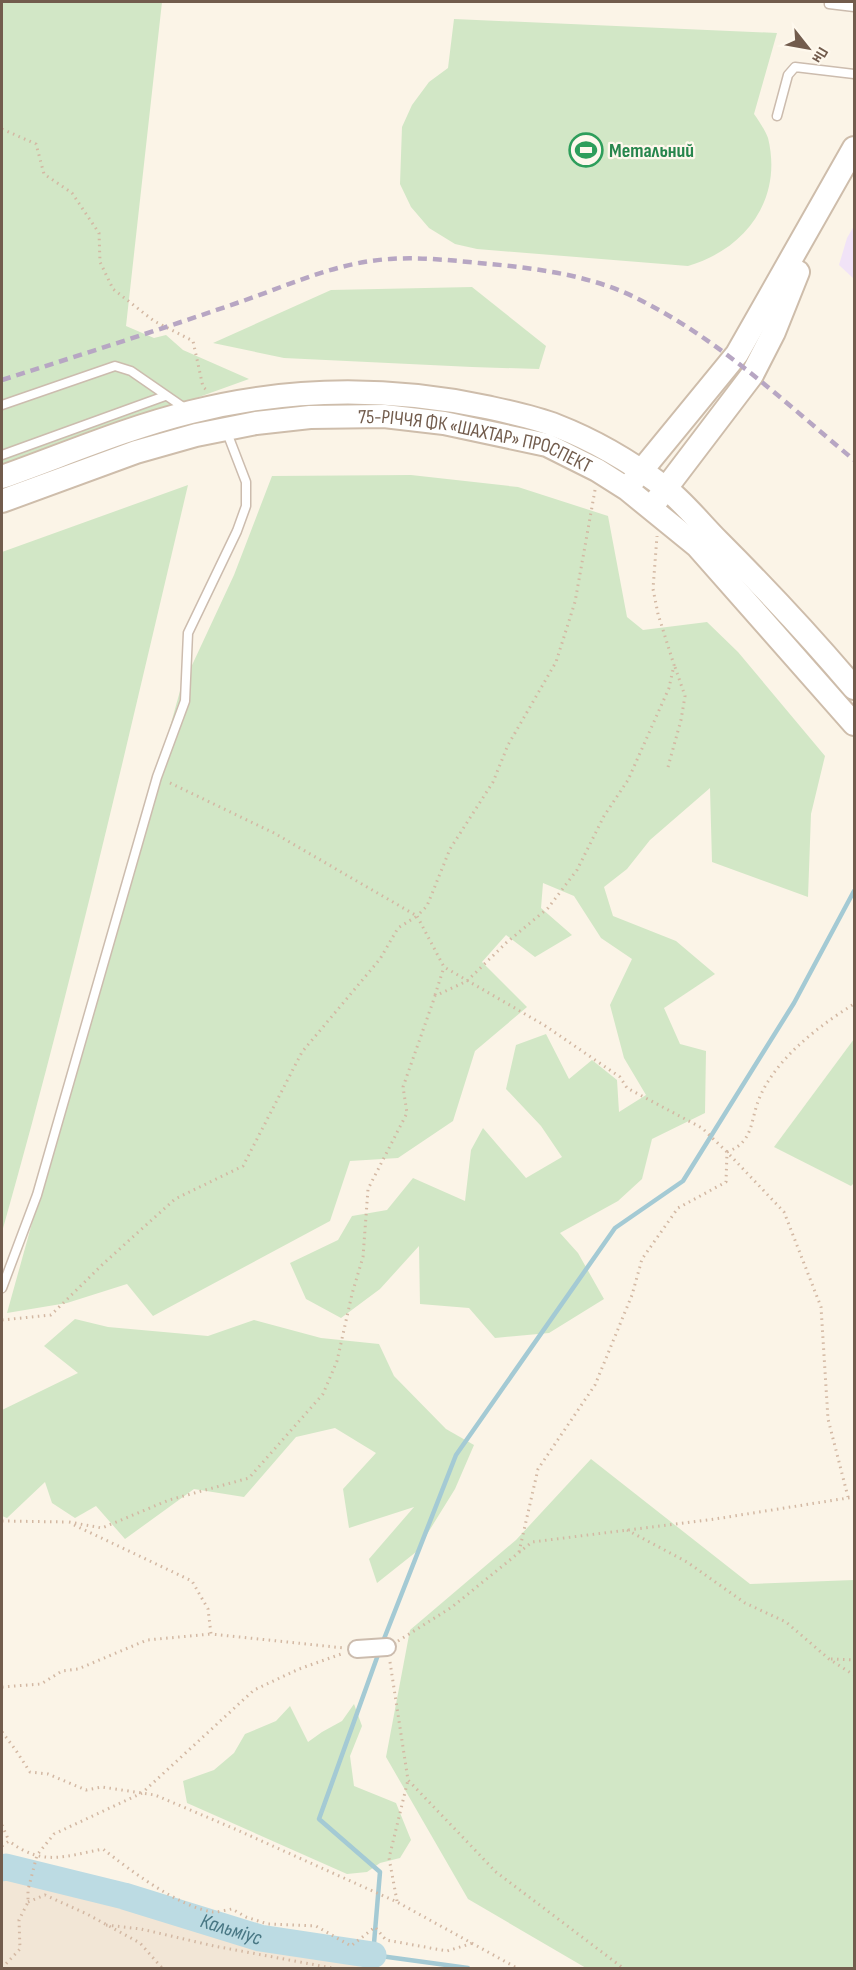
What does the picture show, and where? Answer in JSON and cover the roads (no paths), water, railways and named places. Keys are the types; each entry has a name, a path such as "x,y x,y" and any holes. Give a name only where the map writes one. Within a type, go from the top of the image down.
{"main road":[{"path":"627,489 737,354 855,148"},
{"path":"651,508 752,375 774,332 834,184"},
{"name":"75-РІЧЧЯ ФК «ШАХТАР» ПРОСПЕКТ","path":"2,477 128,431 190,412 252,399 308,393 385,392 448,399 507,412 557,426 616,455 666,488 774,597 855,688"},
{"name":"75-РІЧЧЯ ФК «ШАХТАР» ПРОСПЕКТ","path":"2,501 136,452 226,429 310,417 384,416 444,423 547,445 597,470 627,489 697,546 855,724"}],"street":[{"path":"357,1649 387,1647"}],"lane":[{"path":"829,3 855,8"},
{"path":"777,116 788,75 795,67 855,74"},
{"path":"2,405 115,366 131,371 190,412"},
{"path":"2,455 165,396"},
{"path":"2,1288 37,1195 157,777 185,701 188,633 237,531 246,506 246,482 226,429"}],"waterway":[{"path":"382,1644 456,1455 615,1228 683,1181 794,1003 854,891"},
{"path":"379,1652 319,1819 380,1872 373,1955 468,1968"},
{"name":"Кальміус","path":"2,1868 6,1867 124,1896 260,1938 373,1955"}],"railway":[{"path":"2,380 351,265 390,259 423,259 522,267 586,279 627,293 674,319 728,356 854,460"}],"place":[{"name":"Метальний","path":"586,150"}]}
